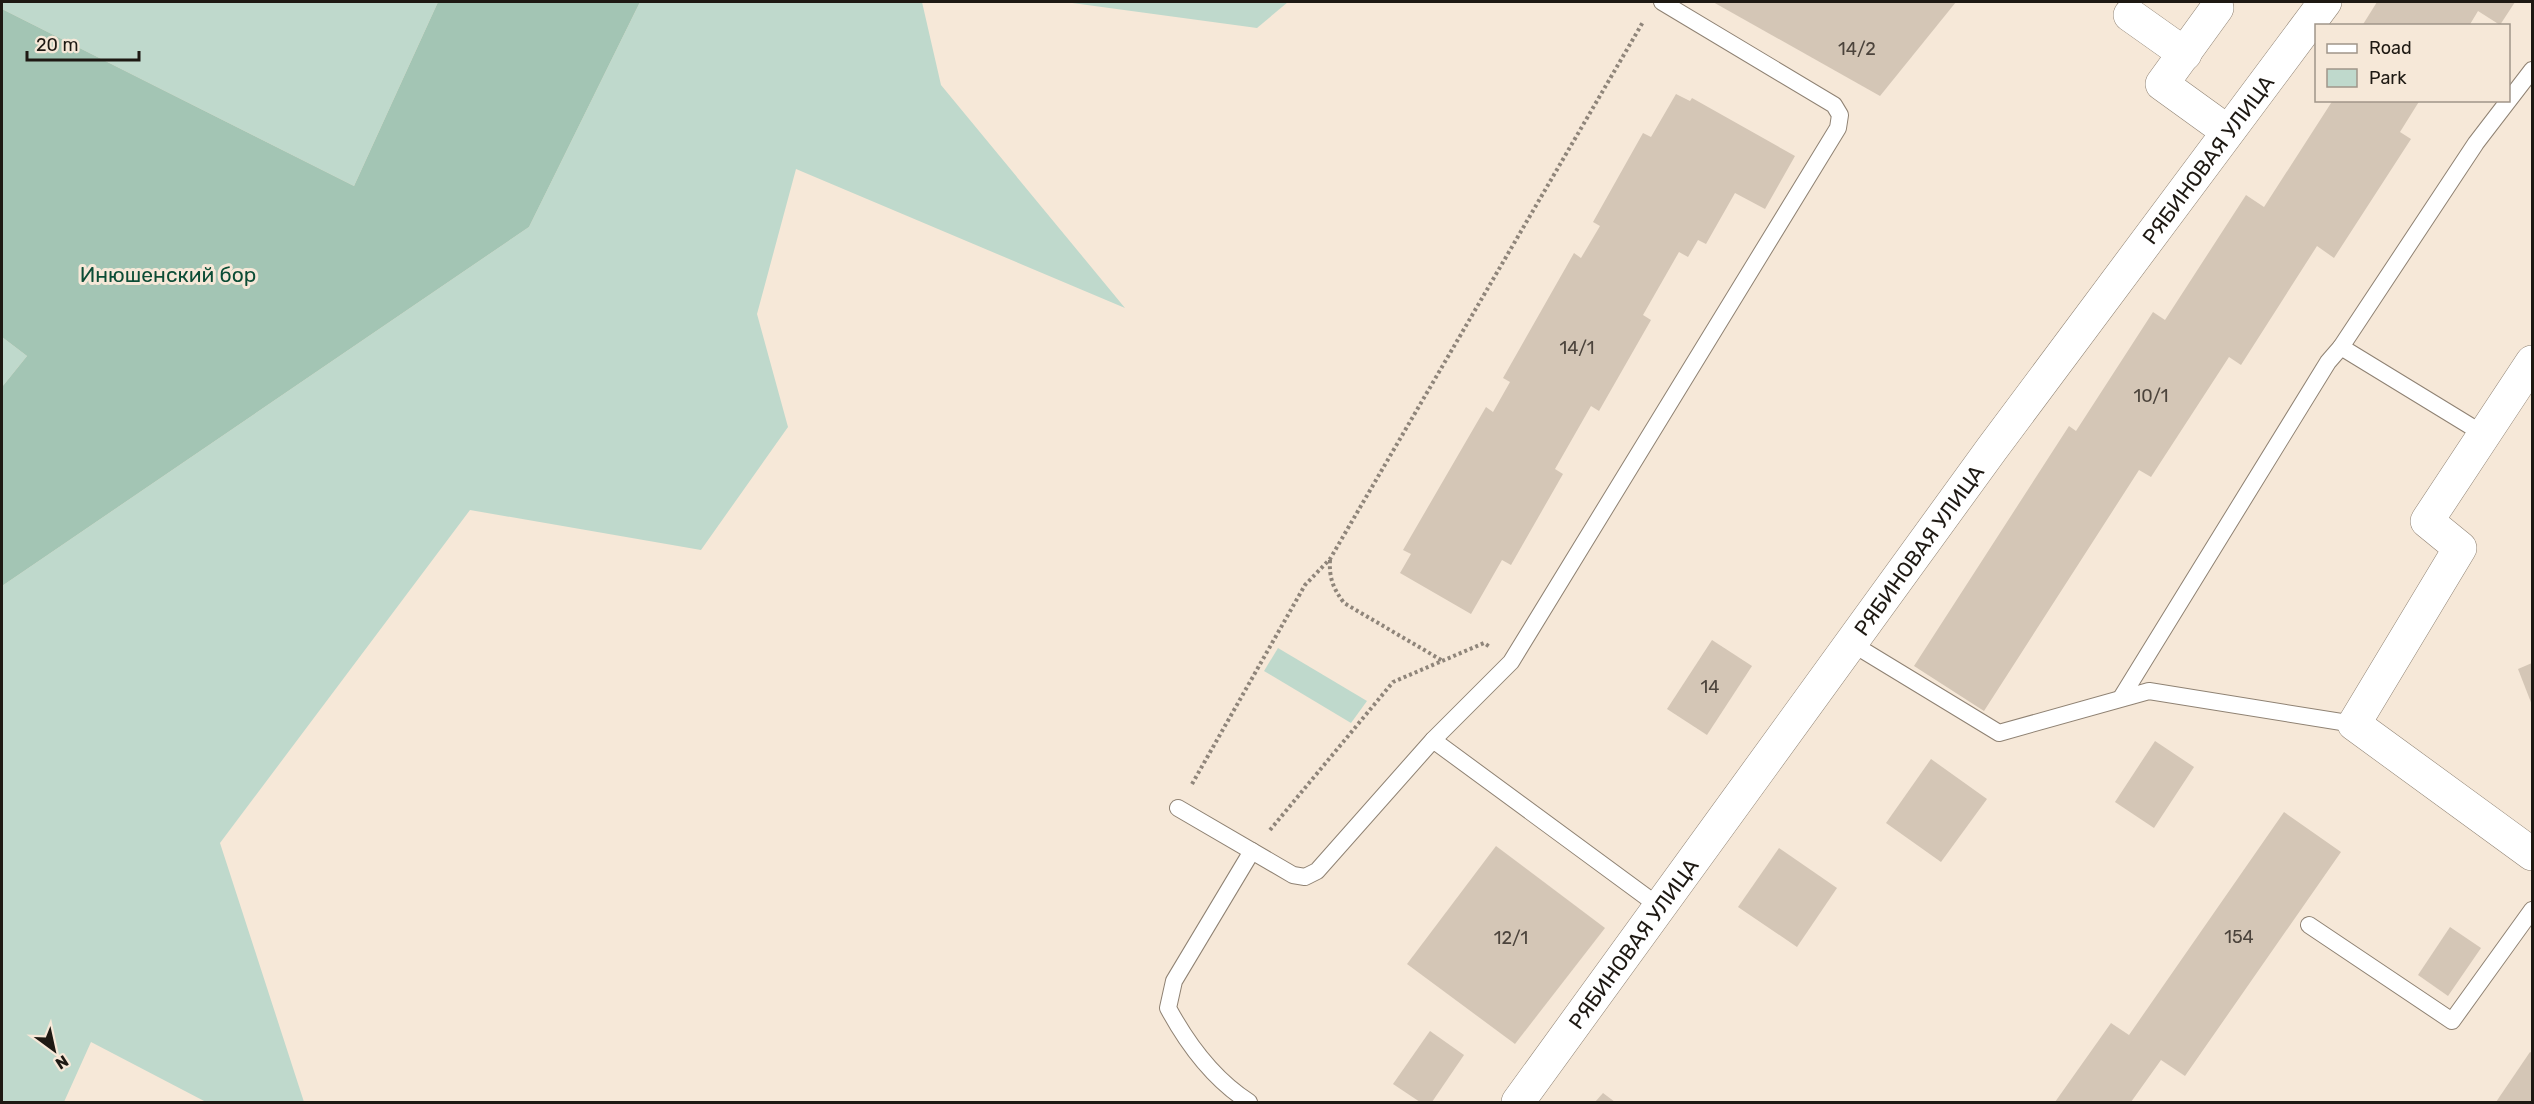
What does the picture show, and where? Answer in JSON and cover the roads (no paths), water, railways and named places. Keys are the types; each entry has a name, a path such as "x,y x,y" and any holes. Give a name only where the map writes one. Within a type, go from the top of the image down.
{"street":[{"name":"РЯБИНОВАЯ УЛИЦА","path":"1518,1102 1851,643 2227,131 2325,2"},
{"path":"2217,8 2162,84 2227,131"},
{"path":"2130,15 2185,54"},
{"path":"2532,362 2427,521 2460,548 2354,724 2532,854"}],"lane":[{"path":"1178,808 1293,875 1305,877 1317,871 1433,740 1510,662 1838,128 1840,115 1834,105 1656,7"},
{"path":"2510,99 2532,70"},
{"path":"2121,698 2328,362 2341,347 2476,143 2507,102"},
{"path":"2341,347 2485,435"},
{"path":"1851,643 1999,733 2149,691 2354,724"},
{"path":"1433,740 1660,907"},
{"path":"1249,1102 1235,1093 1203,1063 1183,1036 1168,1008 1174,981 1252,851"},
{"path":"2309,925 2452,1021 2532,910"}],"park label":[{"name":"Инюшенский бор","path":"168,274"}]}
